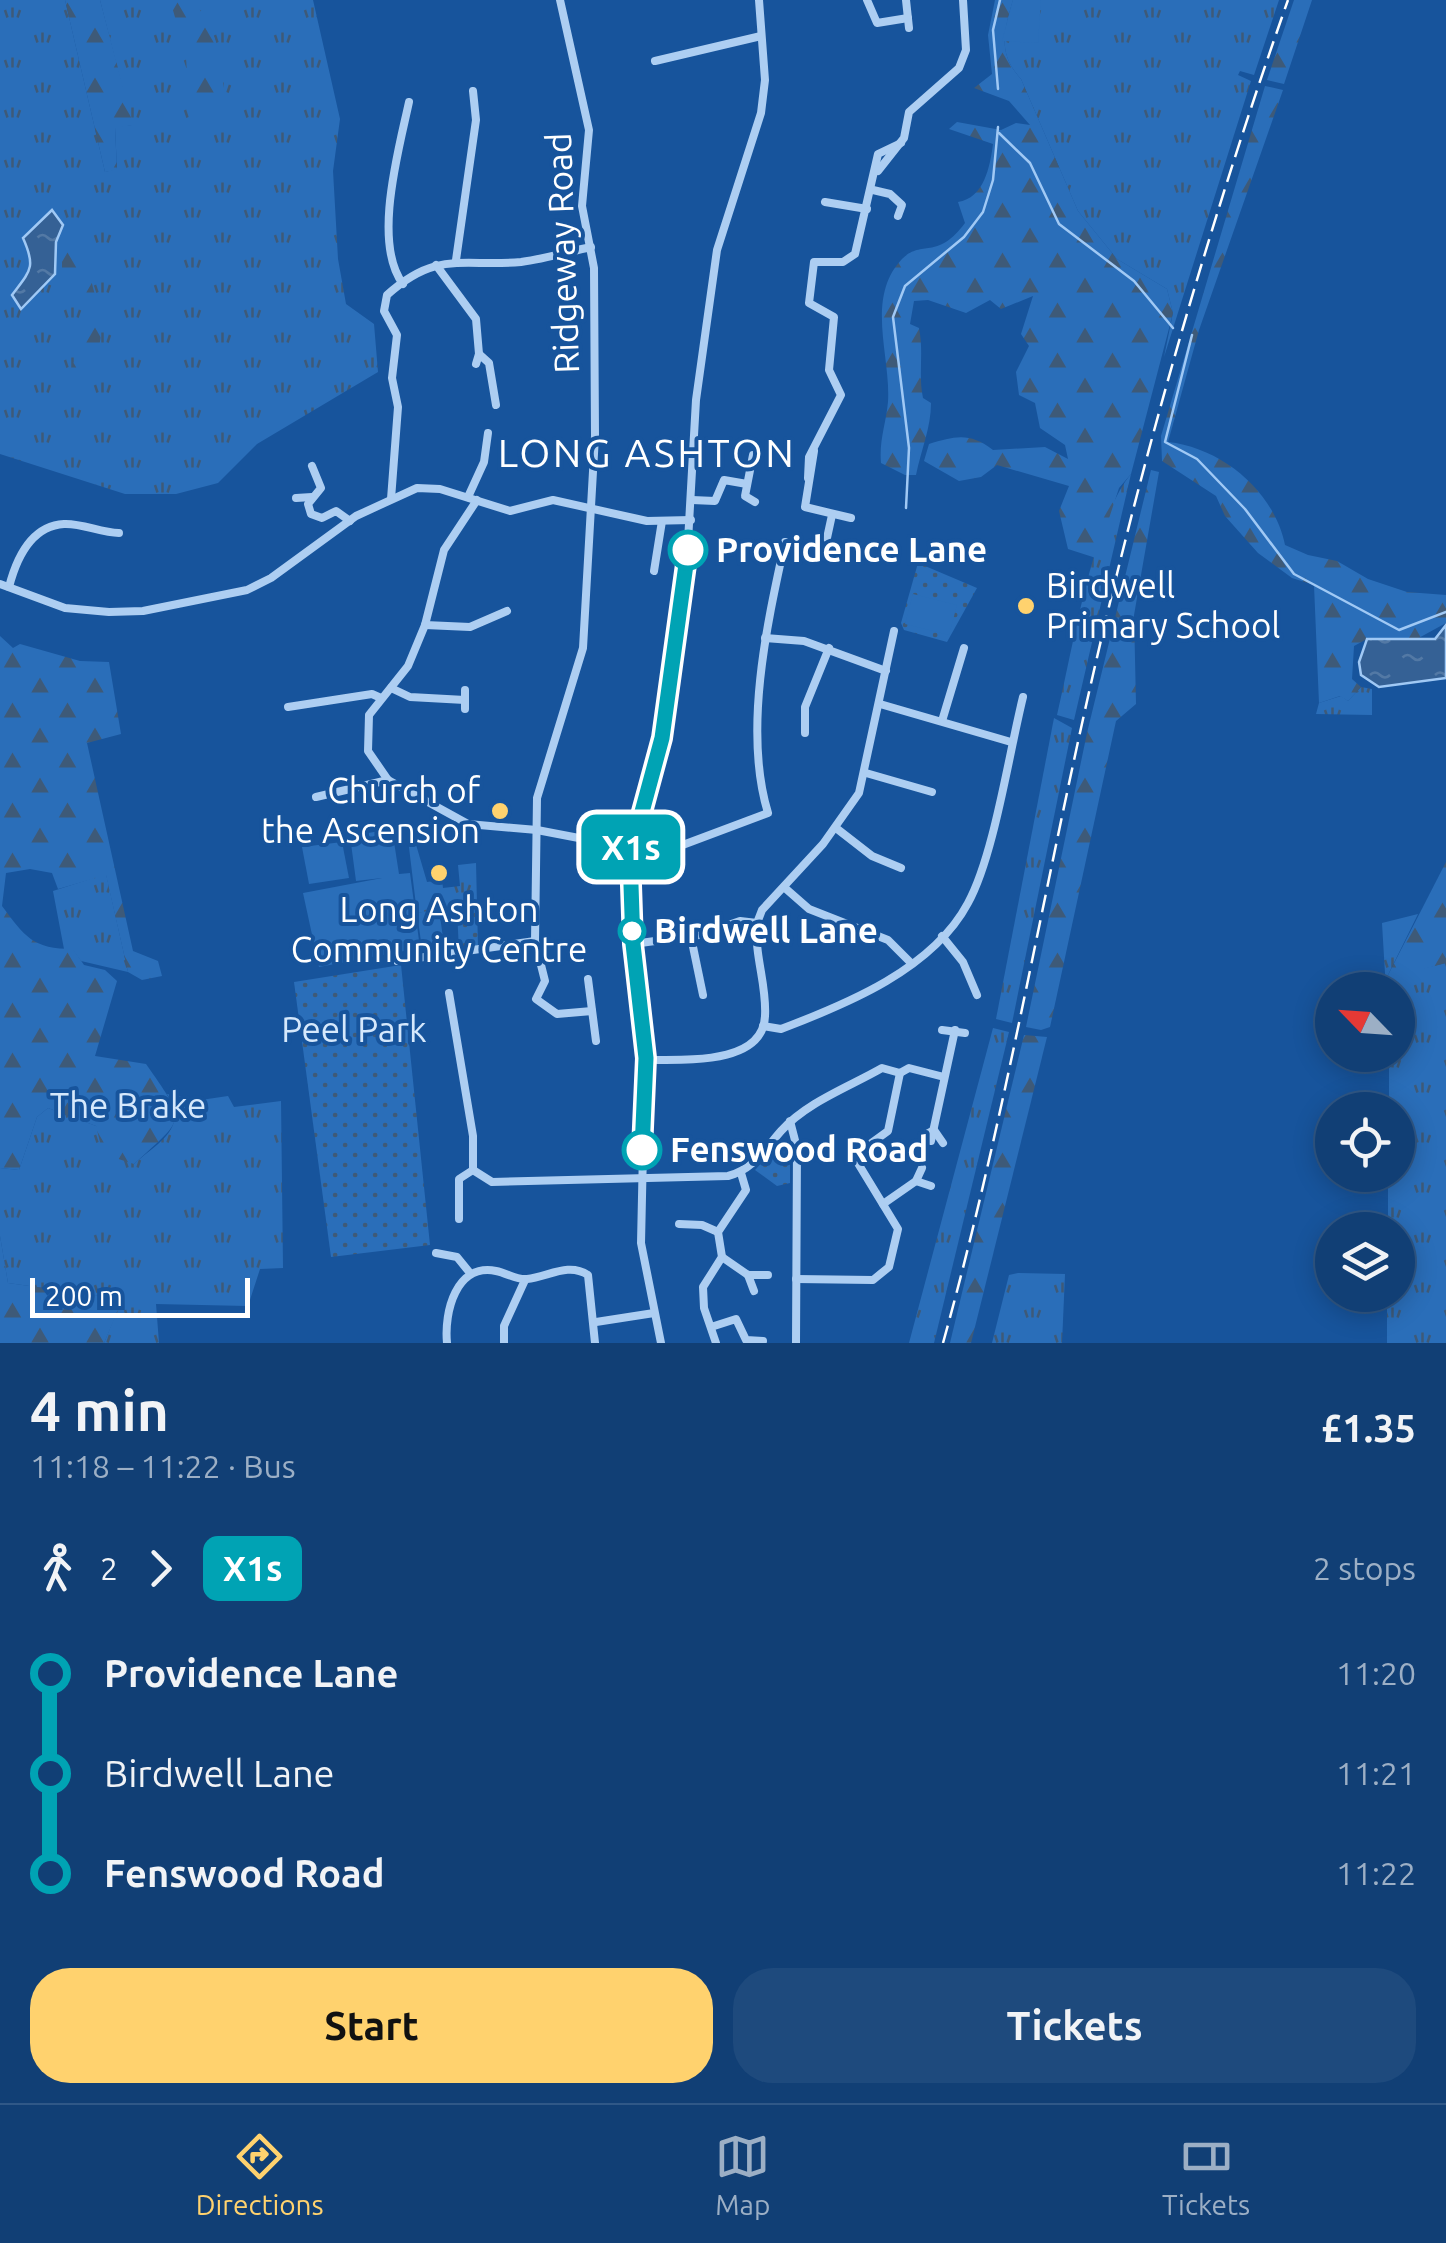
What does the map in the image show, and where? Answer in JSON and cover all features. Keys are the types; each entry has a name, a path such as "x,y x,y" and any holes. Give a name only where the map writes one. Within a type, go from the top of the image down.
{"street":[{"name":"Ridgeway Road","path":"560,0 586,112 582,206 591,247 596,436 582,648 540,784 535,941 546,981 534,996 557,1014 592,1011"},
{"path":"661,1343 640,1243 646,1060 633,944 631,852 664,725 691,520 696,400 717,250 761,113 759,0"},
{"path":"867,0 877,23 908,23 906,0"},
{"path":"851,518 805,506 807,464 841,395 828,364 834,317 809,303 814,262 850,259 873,190 878,154 901,142 909,112 960,68 966,50 963,0"},
{"path":"655,61 762,36"},
{"path":"456,260 476,120 473,91"},
{"path":"403,284 390,252 392,180 409,102"},
{"path":"873,190 890,194 902,205"},
{"path":"825,202 867,209"},
{"path":"902,205 914,203"},
{"path":"898,216 902,205"},
{"path":"391,499 398,407 392,384 397,335 384,305 387,295 436,265 456,260 522,262 591,247"},
{"path":"436,265 476,318 476,362 489,363 500,393 496,405"},
{"path":"488,433 484,462 472,498 444,550 425,625 408,666 369,715 366,739 374,764 388,780 468,824 537,830 654,855 768,813 757,776 765,638 784,542"},
{"path":"753,455 744,496 755,502"},
{"path":"312,466 312,479 321,488 308,504 313,516 322,518 336,511 350,521"},
{"path":"692,500 715,501 724,480 747,484"},
{"path":"119,534 67,524 51,527 19,554 4,585 76,610 143,611 264,583 350,521 391,499 428,488 510,511 552,500 628,518 691,520"},
{"path":"296,498 312,497"},
{"path":"827,538 832,515"},
{"path":"654,571 662,520"},
{"path":"425,625 461,628 501,612"},
{"path":"646,1060 725,1055 750,1043 763,1026 757,924 762,910 836,828 866,773 894,631"},
{"path":"765,638 792,638 829,648 886,671"},
{"path":"805,733 805,706 829,648"},
{"path":"942,721 964,648"},
{"path":"392,688 410,698 465,700"},
{"path":"288,707 299,701 372,694 381,698"},
{"path":"763,1026 776,1030 796,1024 888,980 942,936 968,903 1023,696"},
{"path":"880,704 1011,742"},
{"path":"866,773 932,792"},
{"path":"316,797 388,780"},
{"path":"836,828 872,856 901,868"},
{"path":"785,888 809,909 888,940 911,962"},
{"path":"633,944 691,936 740,921 757,924"},
{"path":"691,936 703,995"},
{"path":"942,936 963,962 976,995"},
{"path":"397,962 535,941"},
{"path":"588,979 596,1042"},
{"path":"449,993 473,1136 473,1170"},
{"path":"927,1139 934,1130 944,1077 960,1032 942,1030"},
{"path":"473,1170 492,1182 740,1173 790,1121 882,1068 900,1073 909,1068 944,1077"},
{"path":"796,1280 872,1280 885,1274 899,1237 857,1157 888,1131 900,1073"},
{"path":"790,1121 797,1148 796,1343"},
{"path":"934,1130 943,1143"},
{"path":"883,1204 916,1181 922,1168"},
{"path":"448,1175 459,1178 473,1170"},
{"path":"716,1343 703,1287 722,1258 718,1232 746,1190 740,1173"},
{"path":"448,1210 459,1215 459,1178"},
{"path":"916,1181 931,1186"},
{"path":"679,1224 702,1224 718,1232"},
{"path":"436,1252 457,1257 470,1273"},
{"path":"722,1258 748,1275 768,1275"},
{"path":"447,1343 448,1314 462,1281 470,1273 495,1270 525,1280 572,1270 592,1272 595,1343"},
{"path":"748,1275 754,1291"},
{"path":"504,1343 504,1326 525,1280"},
{"path":"737,1306 736,1319 746,1340 763,1341"},
{"path":"596,1322 654,1313"},
{"path":"711,1327 736,1319"}],"green space":[{"path":"0,0 65,0 105,172 117,169 115,127 132,125 100,0 313,0 340,119 333,171 338,259 346,304 374,324 378,372 257,444 218,483 176,494 125,494 0,454"},
{"path":"65,0 100,0 133,125 115,128 117,170 105,172"},
{"path":"170,0 195,0 215,39 226,99 204,126 189,118 186,55"},
{"path":"995,0 1013,0 1005,32 1008,60 1021,79 1078,211 1117,259 1167,289 1173,313 1131,474 1119,488 1096,558 1068,549 1059,511 1069,486 997,465 981,477 959,481 924,461 929,444 962,437 977,440 993,450 1045,447 1068,459 1065,445 1040,428 1035,403 1019,395 1016,372 1029,346 1021,334 1033,296 1001,309 990,300 966,313 928,300 914,301 910,324 919,328 923,398 931,403 928,430 916,475 905,475 881,463 888,402 882,309 891,274 909,253 938,246 955,235 965,223 958,202 980,188 990,162 993,144 949,129 957,122 1001,130 1016,123 1030,125 1009,101 974,88 992,74 988,35"},
{"path":"1013,0 1279,0 1254,75 1240,71 1238,75 1251,81 1164,357 1173,313 1167,289 1117,259 1078,211 1021,79 1008,60 1005,32"},
{"path":"1013,0 1041,0 1038,43 1002,41"},
{"path":"1294,0 1312,0 1284,84 1267,80"},
{"path":"1265,86 1283,90 1199,330 1168,442 1208,453 1243,476 1270,507 1285,545 1337,561 1368,579 1407,592 1446,595 1446,623 1415,640 1367,639 1354,646 1352,679 1361,687 1348,701 1340,696 1319,703 1314,585 1292,578 1258,553 1225,516 1216,496 1162,461 1161,436"},
{"path":"70,238 84,241 101,334 91,370 77,392 68,386 88,322 85,311 75,302 55,296 62,275 62,245"},
{"path":"1151,470 1159,472 1134,615 1136,704 1116,721 1050,1027 1026,1027 1087,733"},
{"path":"1131,474 1074,720 1057,715 1077,623 1106,522"},
{"path":"918,563 977,588 947,642 904,630 901,623"},
{"path":"913,594 957,605 949,635 905,624"},
{"name":"The Brake","path":"0,636 13,648 20,644 80,661 109,662 121,734 87,743 133,951 158,961 162,976 142,980 128,972 106,875 58,889 52,873 30,869 6,873 2,906 31,939 48,947 73,949 84,965 105,970 117,981 95,1056 146,1064 169,1098 175,1119 163,1137 134,1164 103,1154 96,1126 48,1108 37,1117 19,1170 0,1168"},
{"path":"1361,687 1372,689 1372,715 1316,714 1319,703 1341,696 1348,701"},
{"path":"1054,718 1072,728 1012,1023 996,1019"},
{"path":"392,829 399,874 410,873 420,948 319,967 303,893 382,878 356,881 350,836"},
{"path":"407,831 412,831 427,882 442,880 443,888 460,886 458,865 476,863 477,905 417,913"},
{"path":"342,842 349,878 309,884 302,847"},
{"path":"1446,862 1446,963 1412,972 1390,972"},
{"path":"106,874 128,972 81,961 73,950 64,949 53,891"},
{"path":"477,905 478,947 459,951 457,909"},
{"path":"439,909 444,945 422,949 417,913"},
{"path":"1418,914 1389,972 1385,972 1382,923"},
{"path":"1446,963 1446,1343 1387,1343 1387,1312 1415,1312 1415,1212 1388,1212 1388,1192 1415,1192 1415,1092 1389,1092 1389,1072 1415,1072 1415,972 1408,972"},
{"name":"Peel Park","path":"401,965 430,1245 331,1257 294,982"},
{"path":"993,1028 1009,1032 934,1343 909,1343"},
{"path":"1024,1035 1047,1037 971,1343 950,1343"},
{"path":"167,1094 201,1100 228,1096 234,1107 281,1101 283,1268 260,1269 248,1306 156,1304 159,1343 104,1343 122,1299 8,1283 0,1236 0,1168 19,1170 37,1117 48,1108 96,1126 134,1164 161,1142 173,1126 175,1116"},
{"path":"778,1145 790,1150 790,1183 777,1186 755,1170"},
{"path":"0,1236 8,1283 123,1299 104,1343 0,1343"},
{"path":"1065,1274 1062,1343 992,1343 1009,1275"}],"water":[{"path":"52,210 63,225 56,242 55,274 21,309 12,295 30,268 23,238"},
{"path":"1446,625 1446,678 1379,687 1361,675 1359,662 1367,639 1435,639"}],"waterway":[{"path":"998,89 993,30 1000,0"},
{"path":"906,508 909,448 893,317 905,286 964,237 983,212 993,180 998,127"},
{"path":"999,133 1030,163 1059,224 1134,281 1173,328"},
{"path":"1192,335 1165,442 1197,459 1245,509 1294,574 1399,630 1446,612"}],"railway":[{"path":"943,1343 986,1175 1076,751 1136,498 1207,247 1288,0"}],"bus line":[{"name":"X1s","path":"642,1150 646,1058 633,944 630,856 640,807 662,738 688,550"}],"place":[{"name":"Providence Lane","path":"688,550"},
{"name":"Birdwell Primary School","path":"1026,606"},
{"name":"Church of the Ascension","path":"500,811"},
{"name":"Long Ashton Community Centre","path":"439,873"},
{"name":"Birdwell Lane","path":"632,931"},
{"name":"Fenswood Road","path":"642,1150"}],"district":[{"name":"LONG ASHTON","path":"647,453"}]}
